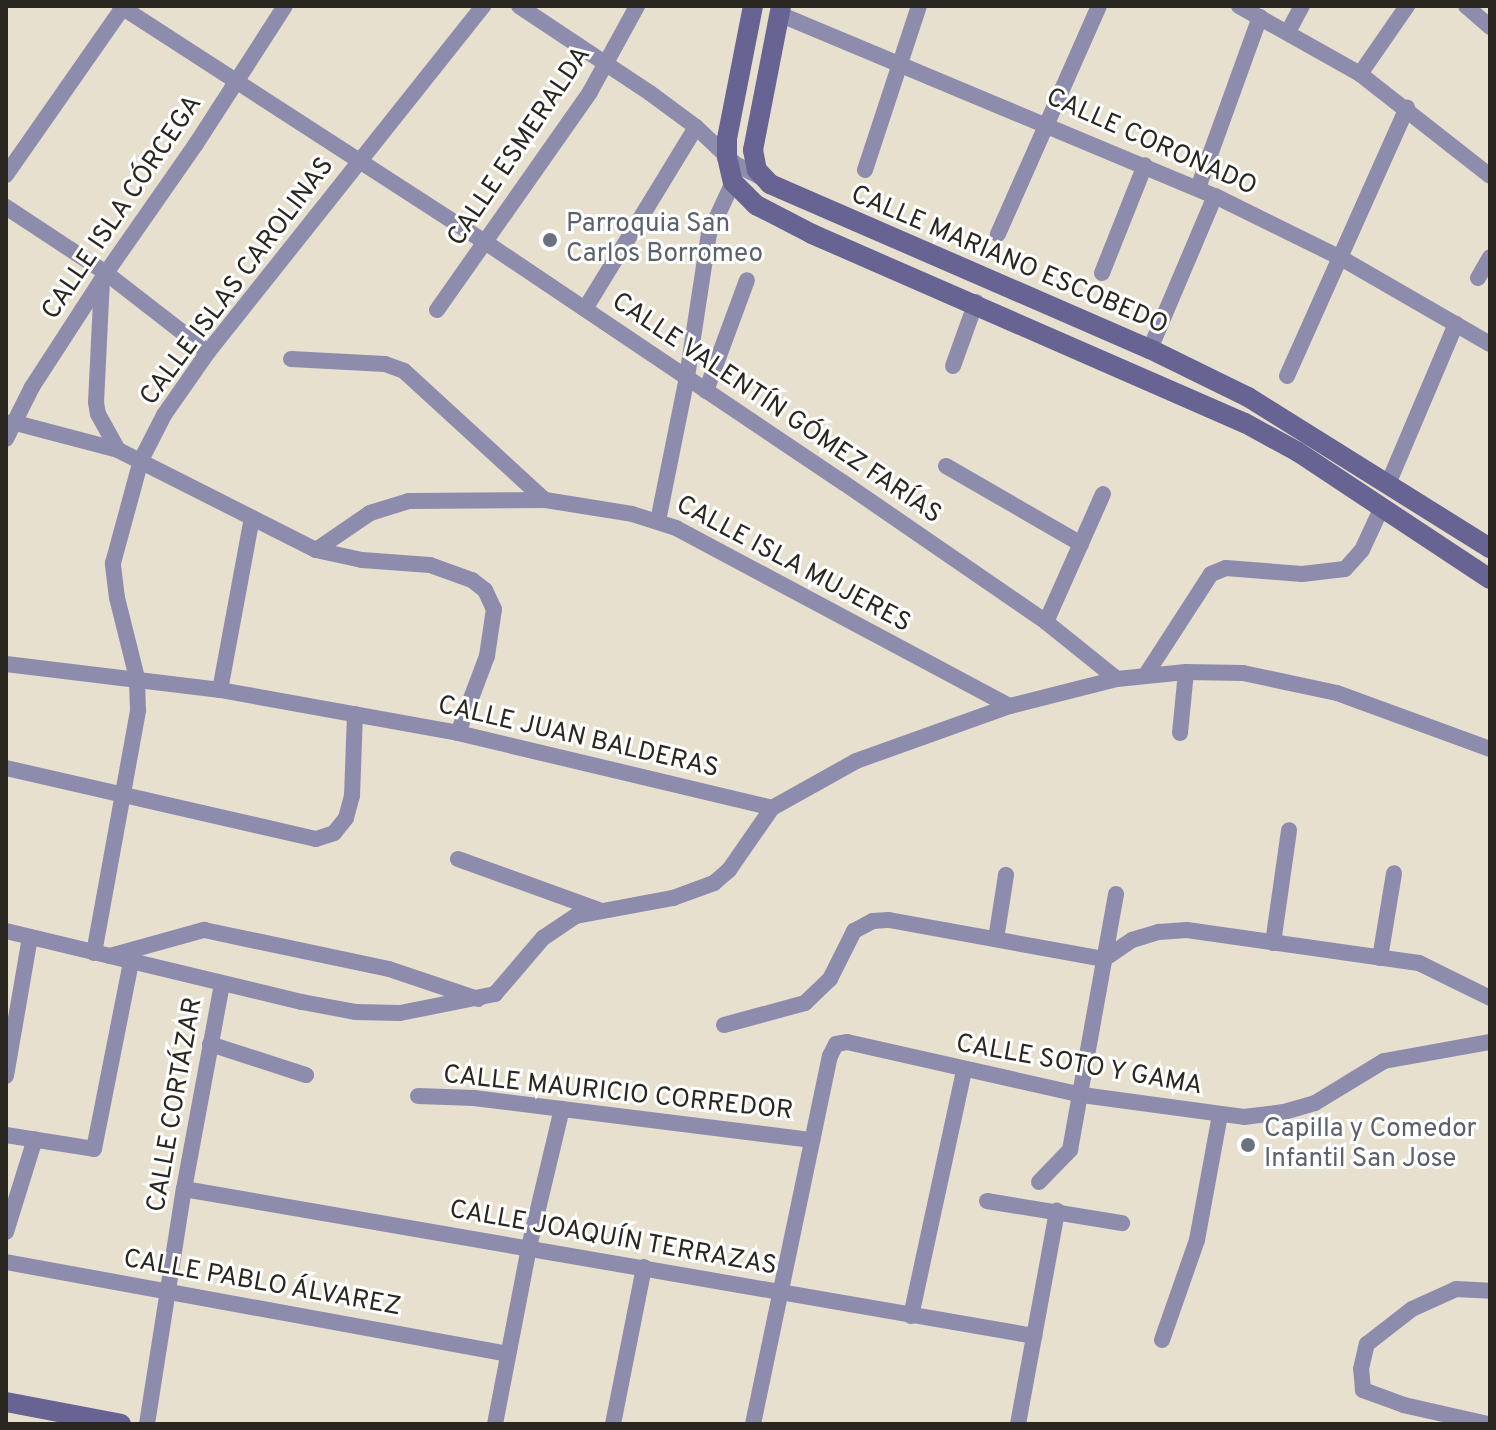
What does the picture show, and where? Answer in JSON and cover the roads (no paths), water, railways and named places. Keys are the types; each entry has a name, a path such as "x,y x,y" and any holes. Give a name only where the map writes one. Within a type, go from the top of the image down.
{"main road":[{"path":"733,182 727,157 727,139 753,6"},
{"path":"761,177 753,150 780,10"},
{"name":"CALLE MARIANO ESCOBEDO","path":"761,177 794,196 1150,349 1274,411 1490,547"},
{"name":"CALLE MARIANO ESCOBEDO","path":"733,182 744,195 773,216 976,302 1245,423 1382,507 1490,579"},
{"path":"6,1402 121,1424"}],"street":[{"name":"CALLE ISLA CÓRCEGA","path":"9,430 104,276 238,81 285,6"},
{"name":"CALLE ISLAS CAROLINAS","path":"102,954 138,710 137,678 117,598 113,563 141,460 164,415 208,352 483,6"},
{"name":"CALLE MARIANO ESCOBEDO","path":"519,6 696,127 743,169 761,177"},
{"name":"CALLE ESMERALDA","path":"437,310 607,64 637,6"},
{"path":"865,170 919,6"},
{"path":"998,234 1099,6"},
{"path":"1239,6 1360,74 1490,176"},
{"path":"1288,32 1302,6"},
{"path":"1360,74 1407,6"},
{"path":"1466,6 1490,27"},
{"name":"CALLE VALENTÍN GÓMEZ FARÍAS","path":"122,7 687,377 1046,622 1117,679"},
{"path":"6,175 122,7"},
{"name":"CALLE CORONADO","path":"780,10 1198,188 1341,258 1490,344"},
{"path":"1198,188 1260,17"},
{"path":"1287,376 1407,108"},
{"path":"585,309 696,127"},
{"path":"1102,273 1145,165"},
{"path":"658,521 687,377 709,234 733,182"},
{"path":"1150,349 1215,196"},
{"path":"6,207 208,352"},
{"path":"1478,278 1490,257"},
{"path":"104,276 95,387 98,414 118,450"},
{"path":"706,391 747,280"},
{"path":"953,366 976,302"},
{"path":"1388,484 1456,324"},
{"path":"291,359 385,364 404,371 545,500"},
{"path":"76,437 98,414"},
{"path":"9,430 76,437 118,450 316,550 362,560 430,565 472,580 485,590 494,609 487,656 458,733"},
{"path":"946,466 1081,544"},
{"path":"1046,622 1103,494"},
{"name":"CALLE ISLA MUJERES","path":"316,550 388,505 409,501 545,500 658,521 1010,706"},
{"path":"1145,676 1206,580 1217,570 1302,574 1345,569 1362,550 1382,507"},
{"path":"220,690 252,518"},
{"name":"CALLE JUAN BALDERAS","path":"6,664 220,690 458,733 772,808"},
{"path":"1180,733 1186,672"},
{"path":"6,931 222,984 367,1013 400,1013 495,994 556,926 576,916 673,898 714,883 729,870 772,808 856,761 1010,706 1117,679 1186,672 1243,673 1337,693 1490,749"},
{"path":"6,768 316,839 334,833 346,818 352,796 355,714"},
{"path":"1273,943 1289,830"},
{"path":"458,859 600,910"},
{"path":"1380,958 1394,873"},
{"path":"996,939 1006,875"},
{"path":"1039,1182 1070,1150 1116,894"},
{"path":"724,1025 805,1003 830,979 854,931 873,921 1104,959 1132,940 1159,932 1187,930 1419,963 1490,998"},
{"path":"102,954 204,930 389,969 479,999"},
{"path":"6,1076 30,937"},
{"path":"6,1135 94,1149 131,962"},
{"name":"CALLE CORTÁZAR","path":"147,1424 184,1189 222,984"},
{"name":"CALLE SOTO Y GAMA","path":"812,1140 830,1056 836,1044 847,1042 964,1071 1082,1095 1220,1115 1284,1112 1315,1103 1384,1061 1490,1042"},
{"path":"210,1044 306,1075"},
{"path":"911,1316 964,1071"},
{"name":"CALLE MAURICIO CORREDOR","path":"418,1096 474,1098 812,1140"},
{"path":"495,1424 529,1247 562,1109"},
{"path":"1162,1340 1197,1240 1220,1115"},
{"path":"6,1232 35,1139"},
{"path":"753,1424 812,1140"},
{"name":"CALLE JOAQUÍN TERRAZAS","path":"184,1189 1034,1336"},
{"path":"987,1201 1122,1223"},
{"path":"1018,1424 1057,1211"},
{"name":"CALLE PABLO ÁLVAREZ","path":"6,1262 508,1354"},
{"path":"613,1424 644,1267"},
{"path":"1488,1424 1404,1405 1363,1390 1361,1369 1367,1344 1412,1309 1456,1289 1490,1291"}],"place":[{"name":"Parroquia San Carlos Borromeo","path":"550,240"},
{"name":"Capilla y Comedor Infantil San Jose","path":"1248,1145"}]}
